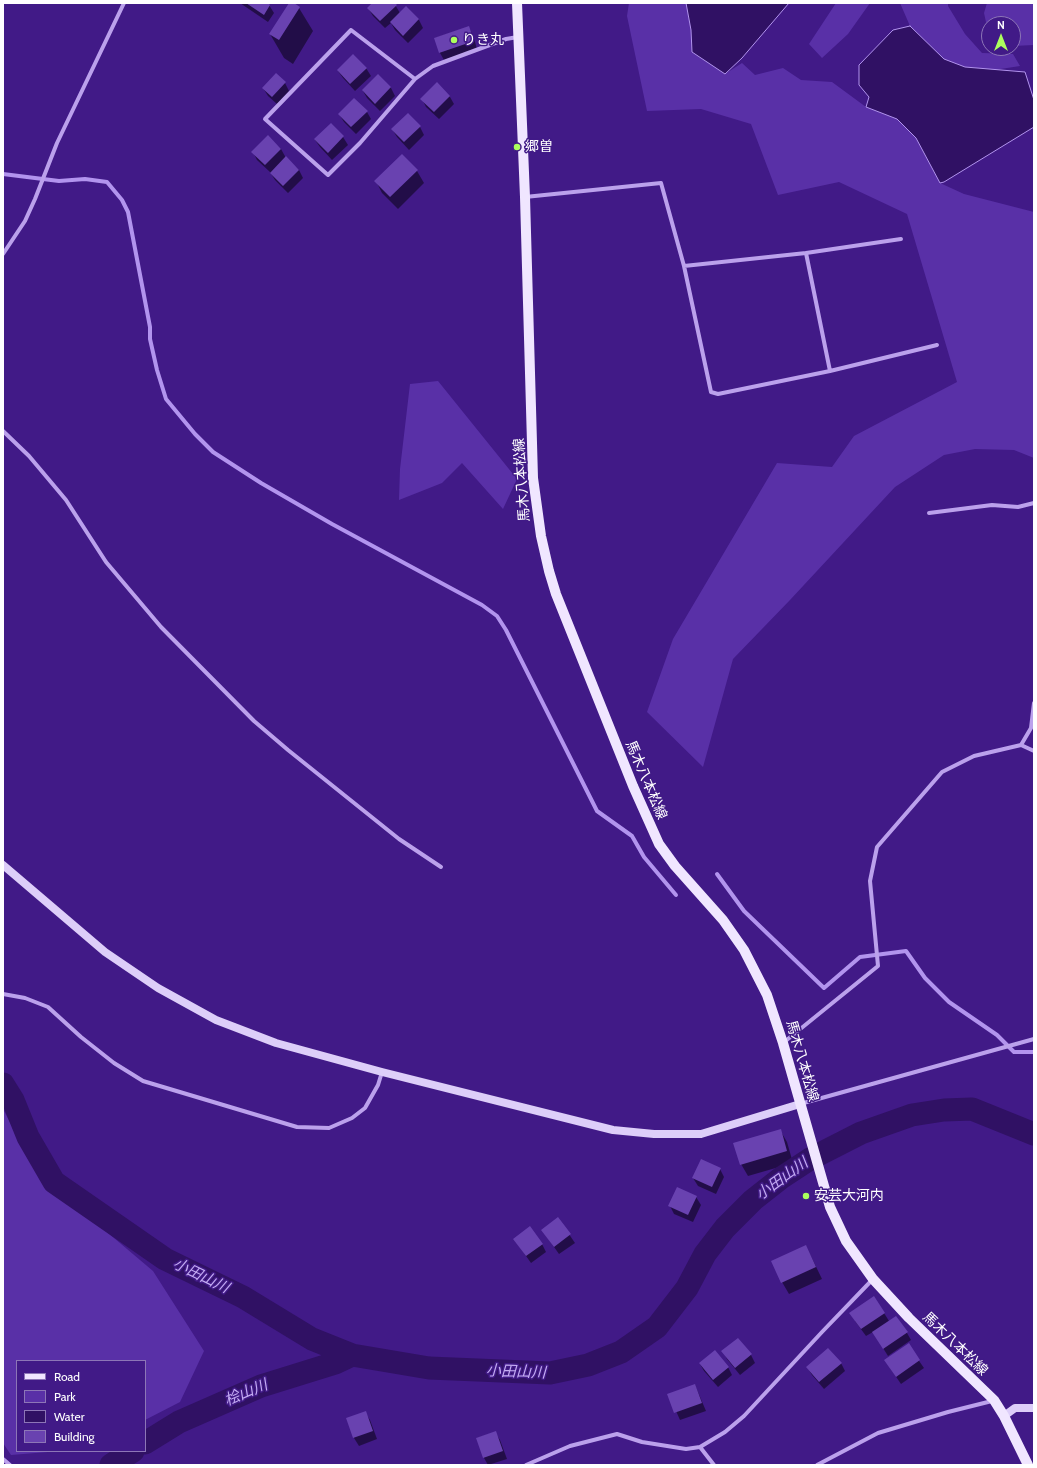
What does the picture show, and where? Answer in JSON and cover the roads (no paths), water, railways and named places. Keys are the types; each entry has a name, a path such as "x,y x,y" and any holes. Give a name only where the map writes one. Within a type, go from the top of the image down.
{"main road":[{"name":"馬木八本松線","path":"517,3 525,197 533,478 538,521 549,571 574,643 658,844 675,866 723,920 744,950 767,995 784,1043 812,1149 830,1207 846,1241 873,1279 909,1318 994,1400 1004,1416 1028,1465"}],"street":[{"path":"3,254 26,221 57,143 124,3"},
{"path":"415,79 351,30 265,119 328,175 360,143 415,79 432,66 506,39 518,37"},
{"path":"525,197 661,183 684,266 711,392 718,394 830,371 937,345"},
{"path":"684,266 806,253 901,239"},
{"path":"806,253 830,371"},
{"path":"3,431 29,456 66,500 106,562 161,627 254,721 399,839 441,867"},
{"path":"929,513 992,505 1018,507 1034,503"},
{"path":"1021,745 1031,728 1034,703"},
{"path":"784,1043 878,966 870,881 877,847 942,772 974,756 1021,745 1034,751"},
{"path":"3,865 105,952 158,988 216,1020 276,1043 382,1072 613,1130 654,1134 701,1134 800,1104 1034,1039"},
{"path":"3,994 26,998 48,1007 81,1037 114,1063 143,1080 297,1128 329,1128 352,1118 365,1108 378,1085 382,1072"},
{"path":"526,1465 570,1446 617,1434 642,1442 686,1449 700,1447 725,1432 744,1416 873,1279"},
{"path":"817,1465 878,1433 994,1400"},
{"path":"1004,1416 1015,1408 1034,1408"},
{"path":"700,1447 714,1465"},
{"path":"3,1459 10,1465"}],"water":[{"path":"686,3 789,3 742,58 725,74 692,52 691,30"},
{"path":"910,26 944,59 965,67 1025,72 1034,100 1034,127 940,183 916,138 897,119 866,107 869,97 859,85 859,65 893,30"}],"waterway":[{"path":"3,174 59,181 85,179 107,182 122,200 128,212 150,327 150,339 157,370 166,399 195,434 213,452 261,483 332,524 482,605 497,616 506,630 597,811 632,836 644,857 676,895"},
{"path":"717,874 744,911 824,988 860,957 906,951 925,978 949,1002 997,1035 1014,1052 1034,1052"},
{"name":"小田山川","path":"3,1084 13,1100 28,1137 54,1182 165,1259 243,1297 312,1339 352,1355 429,1368 550,1373 588,1365 621,1352 657,1327 687,1288 705,1254 725,1228 753,1200 781,1178 810,1159 861,1133 912,1115 944,1110 972,1109 1034,1134"},
{"name":"桧山川","path":"146,1442 179,1422 261,1386 335,1363 352,1355"},
{"name":"桧山川","path":"111,1465 131,1452"}],"place":[{"name":"りき丸","path":"454,40"},
{"name":"郷曽","path":"517,147"},
{"name":"安芸大河内","path":"806,1196"}]}
